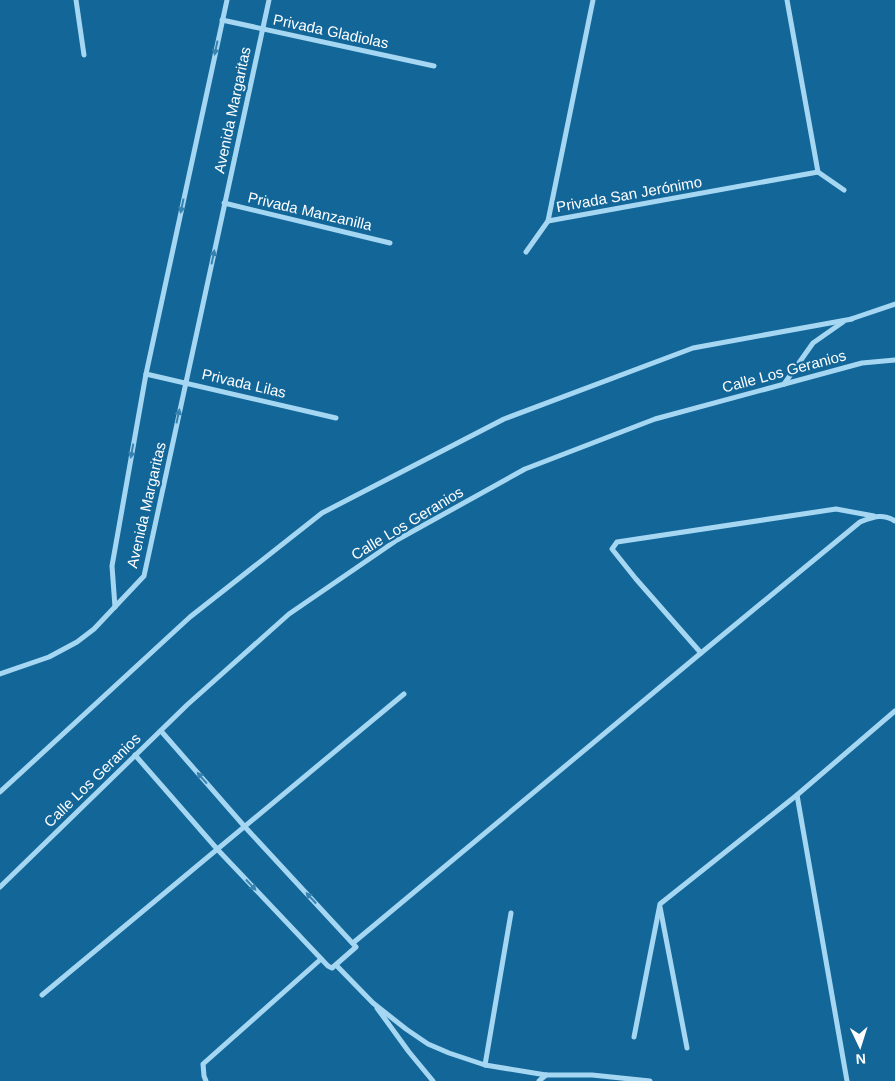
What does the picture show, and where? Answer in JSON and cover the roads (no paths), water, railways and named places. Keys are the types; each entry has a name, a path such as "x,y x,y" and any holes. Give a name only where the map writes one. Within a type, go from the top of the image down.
{"street":[{"path":"76,0 84,55"},
{"name":"Avenida Margaritas","path":"115,607 112,566 146,374 227,0"},
{"name":"Avenida Margaritas","path":"115,607 144,576 269,0"},
{"name":"Privada San Jerónimo","path":"593,0 548,221 818,172"},
{"path":"787,0 818,172 844,190"},
{"name":"Privada Gladiolas","path":"222,20 434,66"},
{"name":"Privada Manzanilla","path":"224,203 390,243"},
{"path":"526,252 548,221"},
{"path":"783,384 812,343 839,324 895,304"},
{"path":"0,792 190,617 322,512 504,419 693,348 852,319"},
{"name":"Calle Los Geranios","path":"0,887 187,705 289,614 397,540 525,469 655,419 862,363 895,360"},
{"name":"Privada Lilas","path":"146,374 336,418"},
{"path":"701,653 612,550 617,542 836,509 890,518 895,521"},
{"path":"353,943 860,522 875,516"},
{"path":"0,674 48,657 77,642 94,629 115,607"},
{"path":"42,995 404,694"},
{"path":"634,1037 660,904 797,795 895,711"},
{"path":"136,755 218,850 321,959 332,968 356,947 245,827 160,731"},
{"path":"797,795 847,1081"},
{"path":"660,904 687,1048"},
{"path":"485,1065 511,912"},
{"path":"206,1081 203,1064 321,959"},
{"path":"336,966 373,1002 406,1029 428,1044 449,1053 485,1065 546,1075 592,1075 650,1081"},
{"path":"373,1002 432,1081"},
{"path":"539,1081 546,1075"}]}
